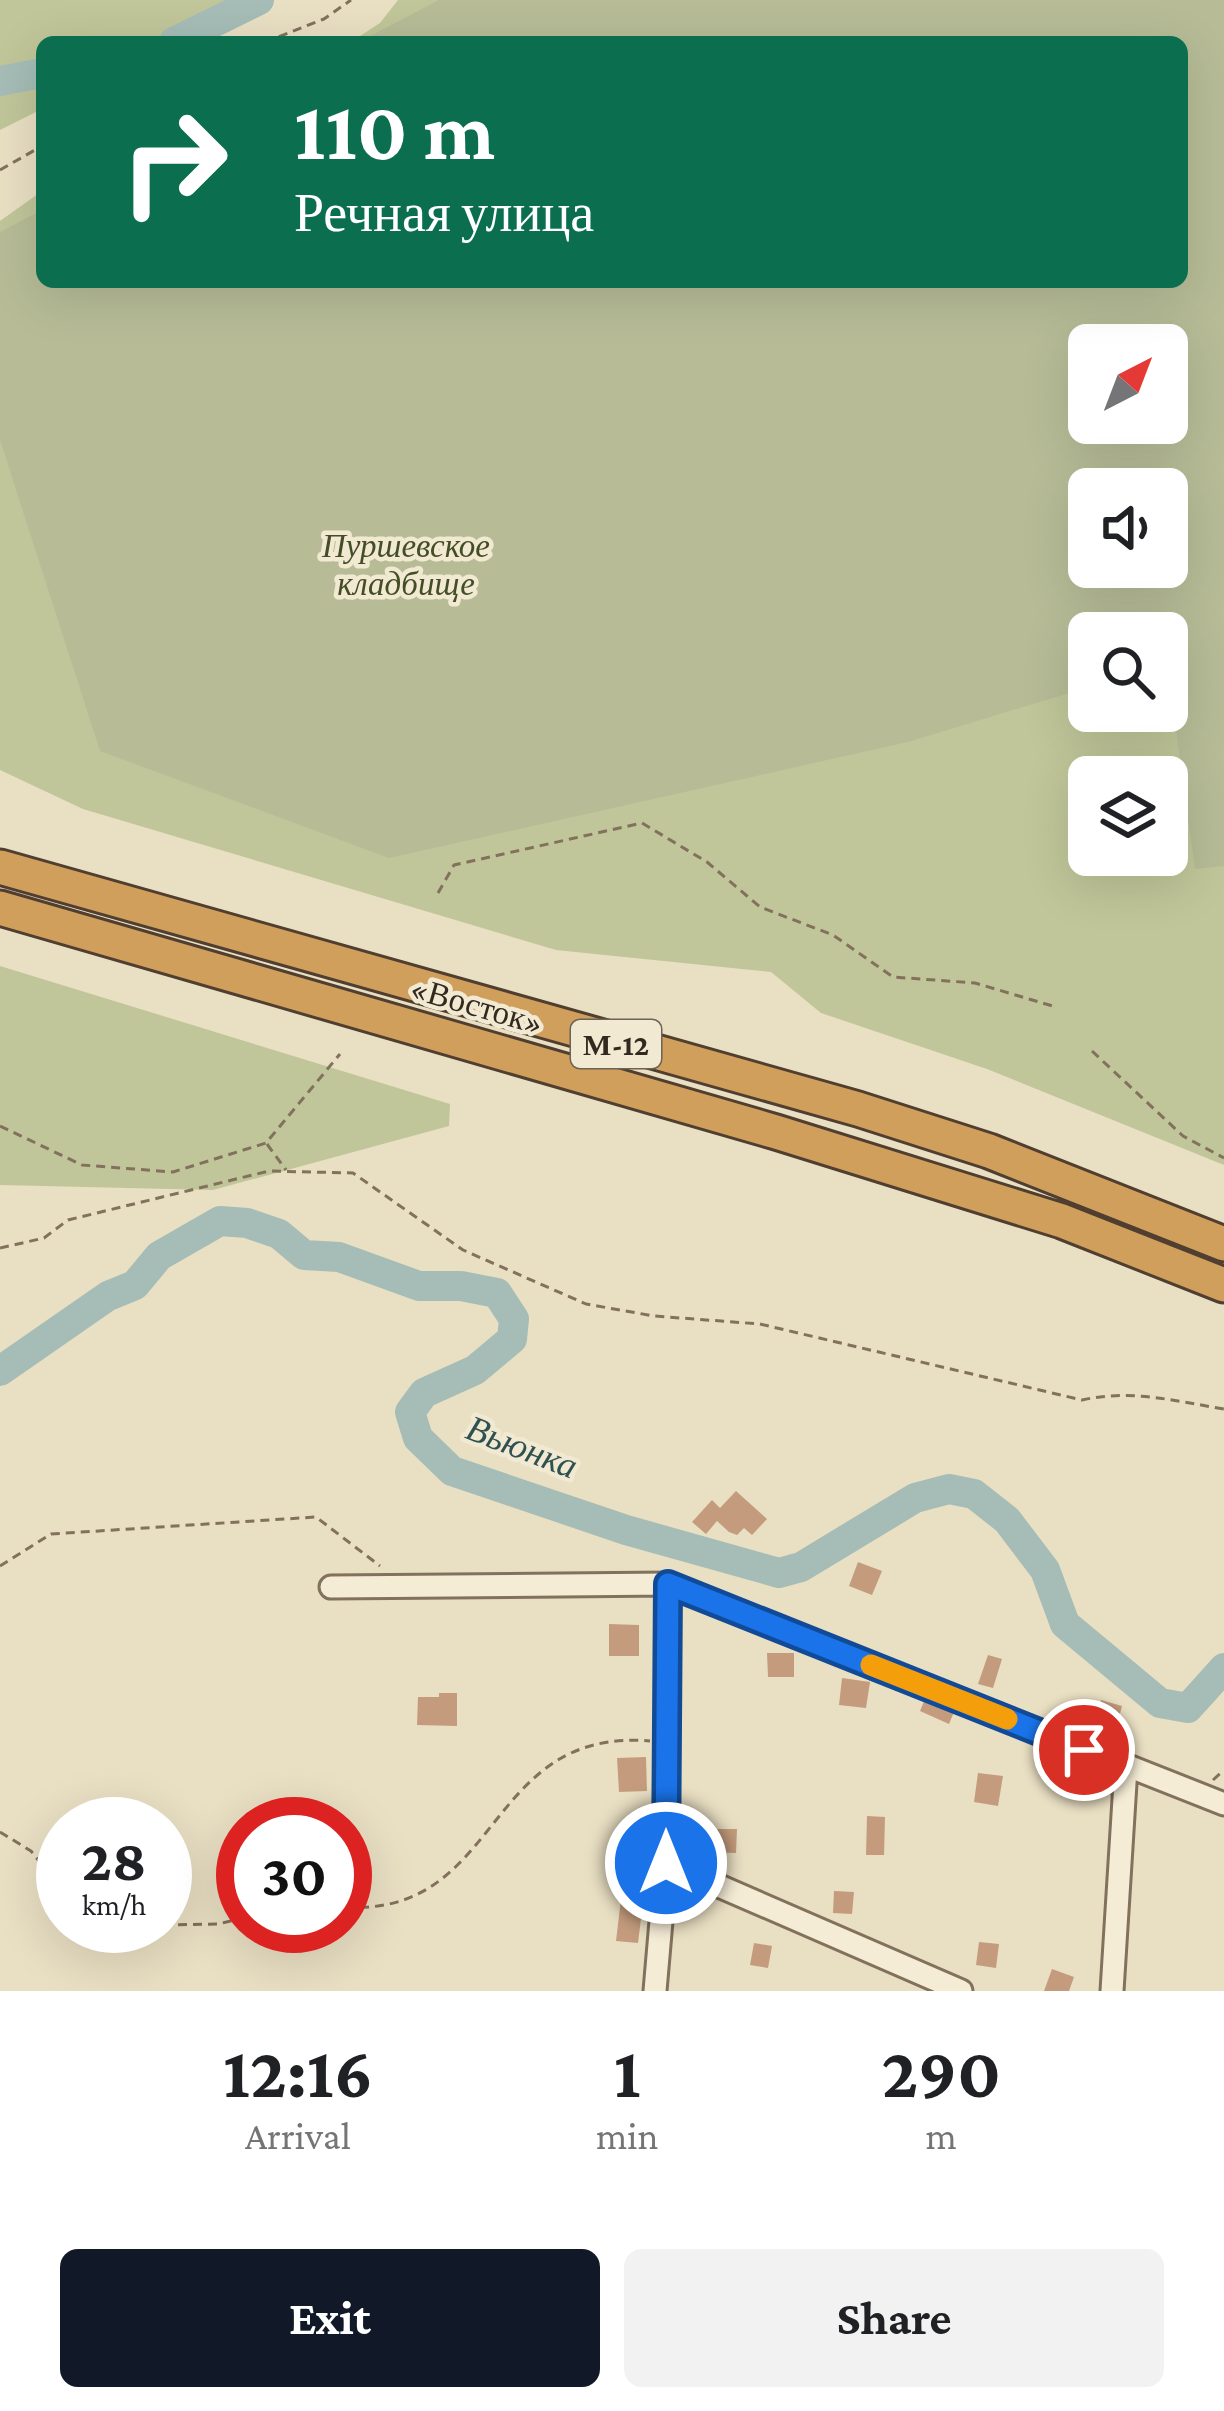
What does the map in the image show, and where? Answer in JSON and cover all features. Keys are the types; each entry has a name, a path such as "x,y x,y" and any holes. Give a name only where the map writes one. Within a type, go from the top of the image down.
{"highway":[{"name":"«Восток»","path":"0,866 527,1019 858,1109 989,1150 1224,1244"},
{"name":"«Восток»","path":"0,908 776,1132 1062,1221 1224,1285"}],"street":[{"path":"655,1991 666,1863 668,1584"},
{"path":"332,1586 668,1584 1224,1804"},
{"path":"1112,1991 1126,1767"},
{"path":"666,1863 961,1991"}],"path":[{"path":"281,36 325,19 351,0"},
{"path":"0,170 36,149"},
{"path":"438,893 454,866 642,823 706,862 760,907 833,935 893,977 975,983 1056,1007"},
{"path":"1092,1051 1183,1136 1224,1158"},
{"path":"0,1126 82,1165 173,1172 266,1143 340,1054"},
{"path":"266,1143 286,1170"},
{"path":"0,1248 44,1238 68,1220 286,1170 353,1173 463,1250 586,1304 654,1316 760,1324 1082,1400 1112,1393 1142,1394 1224,1408"},
{"path":"0,1566 51,1534 316,1517 405,1586"},
{"path":"372,1909 438,1886 461,1866 490,1824 530,1780 560,1756 610,1738 667,1742"},
{"path":"0,1832 36,1856"}],"green space":[{"path":"0,0 245,0 180,36 36,36 36,112 0,130"},
{"name":"Пуршевское кладбище","path":"398,0 1224,0 1224,1165 987,1069 821,1013 771,972 556,950 83,809 0,770 0,221 36,195 36,288 1188,288 1188,36 360,36 380,23"},
{"name":"Пуршевское кладбище","path":"439,0 1224,0 1224,866 1195,869 1188,818 1188,756 1180,756 1176,732 1188,732 1188,612 1068,612 1068,693 908,742 389,858 100,751 0,440 0,232 36,213 36,288 1188,288 1188,36 370,36"},
{"path":"0,966 450,1104 449,1126 213,1190 0,1185"}],"building":[{"path":"736,1491 767,1519 752,1535 744,1528 737,1535 729,1532 717,1521 706,1534 692,1522 712,1500 720,1508"},
{"path":"858,1562 882,1571 872,1595 849,1586"},
{"path":"609,1624 639,1625 639,1656 609,1656"},
{"path":"767,1653 794,1653 794,1677 768,1677"},
{"path":"988,1655 1002,1659 993,1688 978,1684"},
{"path":"842,1678 870,1682 866,1708 839,1705"},
{"path":"439,1693 457,1693 457,1726 417,1725 418,1697 439,1697"},
{"path":"925,1699 954,1712 949,1724 920,1711"},
{"path":"1101,1700 1122,1706 1113,1740 1092,1734"},
{"path":"646,1757 647,1791 619,1792 617,1758"},
{"path":"1095,1770 1118,1775 1113,1795 1090,1790"},
{"path":"978,1773 1003,1776 998,1806 974,1802"},
{"path":"867,1816 885,1817 884,1855 866,1855"},
{"path":"707,1829 737,1829 736,1853 706,1852"},
{"path":"623,1883 645,1886 638,1943 616,1941"},
{"path":"834,1891 854,1892 852,1914 833,1913"},
{"path":"979,1942 999,1944 996,1968 976,1965"},
{"path":"754,1943 772,1946 768,1968 750,1965"},
{"path":"1052,1969 1074,1977 1069,1991 1044,1991"}],"waterway":[{"path":"186,36 259,0"},
{"path":"0,81 36,74"},
{"name":"Вьюнка","path":"0,1371 108,1296 135,1285 159,1256 220,1221 247,1223 279,1234 304,1255 339,1257 419,1286 461,1286 497,1293 514,1319 512,1339 475,1370 424,1393 410,1412 418,1438 452,1471 626,1530 779,1573 801,1567 915,1498 949,1489 974,1494 1007,1520 1045,1570 1065,1624 1160,1703 1188,1708 1224,1668"}],"slow traffic":[{"path":"871,1665 1007,1719"}],"route":[{"path":"666,1863 668,1584 1084,1750"}]}
